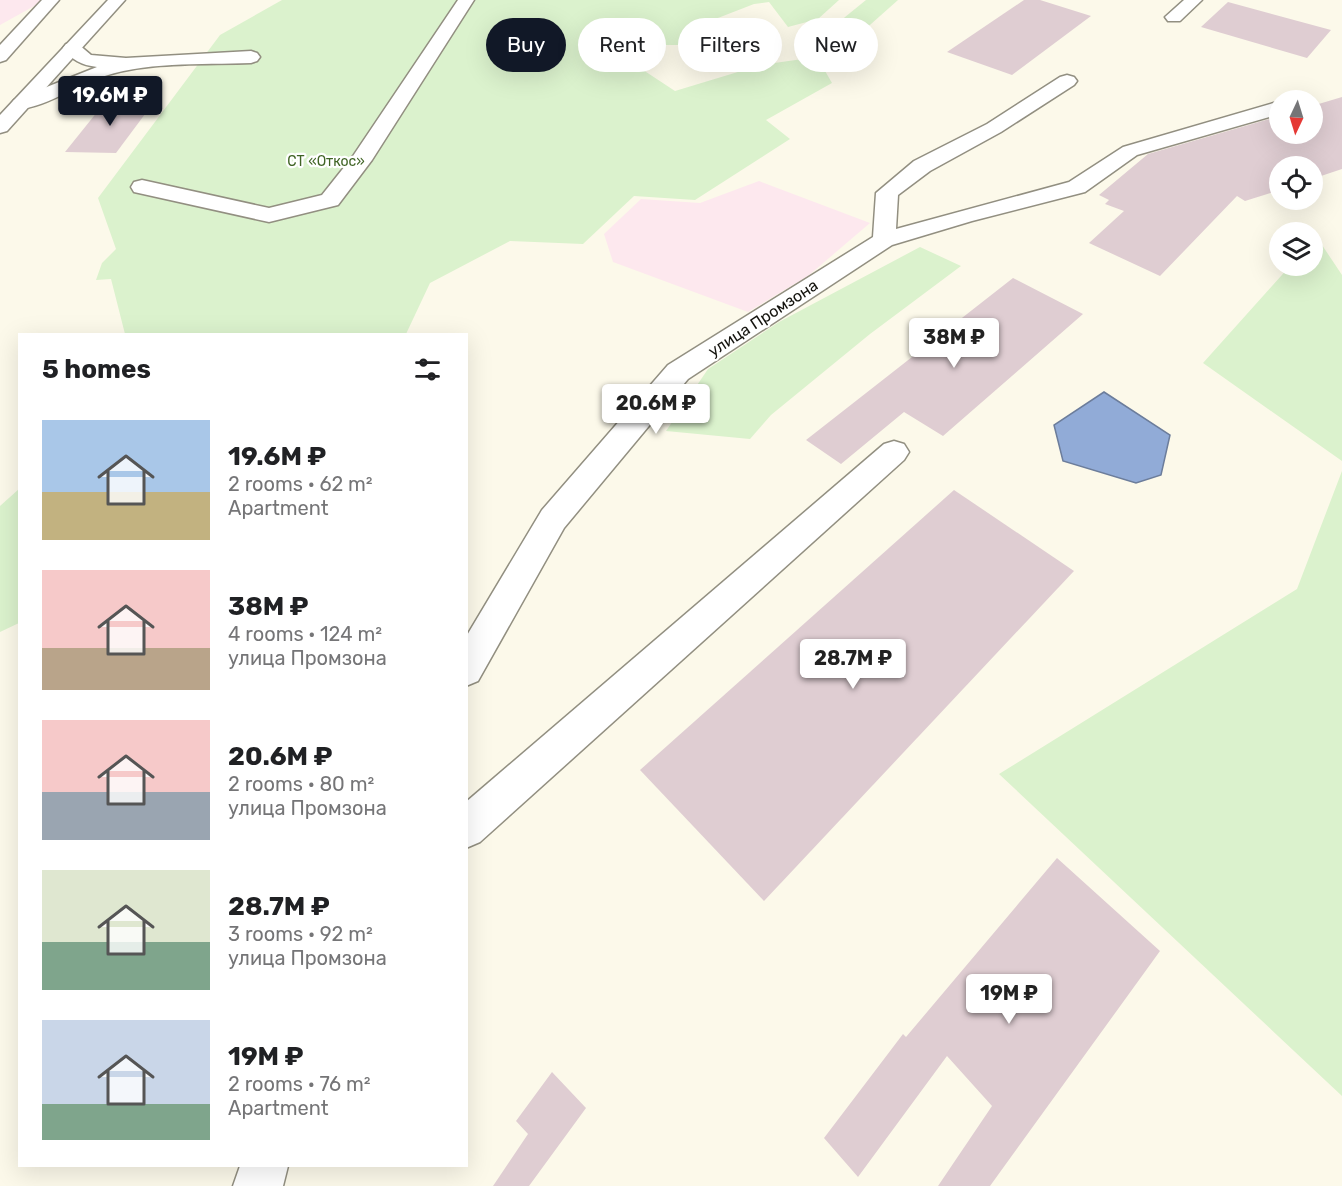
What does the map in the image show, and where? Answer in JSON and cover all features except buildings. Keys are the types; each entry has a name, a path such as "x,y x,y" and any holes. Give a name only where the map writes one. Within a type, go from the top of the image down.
{"street":[{"path":"0,56 51,0"},
{"path":"0,127 117,0"},
{"path":"142,187 269,215 330,200 361,160 466,0"},
{"path":"1174,17 1194,0"},
{"path":"72,48 86,60 126,64 251,57"},
{"path":"21,104 89,75 126,64"},
{"path":"884,240 887,193 922,166 994,129 1067,81"},
{"name":"улица Промзона","path":"468,667 553,519 678,372 884,240 964,216 1077,187 1130,151 1269,110"},
{"path":"468,826 894,452"},
{"path":"258,1186 264,1167"}],"shaded area":[{"path":"0,0 45,0 0,25"},
{"path":"759,181 870,223 808,276 748,312 613,262 604,234 641,199 700,203"}],"green space":[{"name":"СТ «Откос»","path":"282,0 839,0 819,18 794,18 794,25 788,27 769,2 754,4 718,18 678,18 678,45 666,45 666,18 578,18 578,72 646,72 675,91 738,72 782,72 782,62 794,60 794,72 826,72 832,83 766,120 790,139 695,200 634,196 583,244 510,241 430,283 406,333 125,333 111,279 96,280 102,263 116,249 98,198 220,35"},
{"path":"866,0 898,0 878,18 844,18"},
{"path":"1323,246 1342,275 1342,461 1203,363 1281,276 1323,276"},
{"path":"920,247 961,266 870,334 771,415 750,439 666,431 708,369 779,322"},
{"path":"1342,471 1342,1096 999,774 1297,589"},
{"path":"18,490 18,623 0,632 0,506"}],"water":[{"path":"1104,392 1170,435 1161,475 1136,483 1063,461 1054,425"}]}
